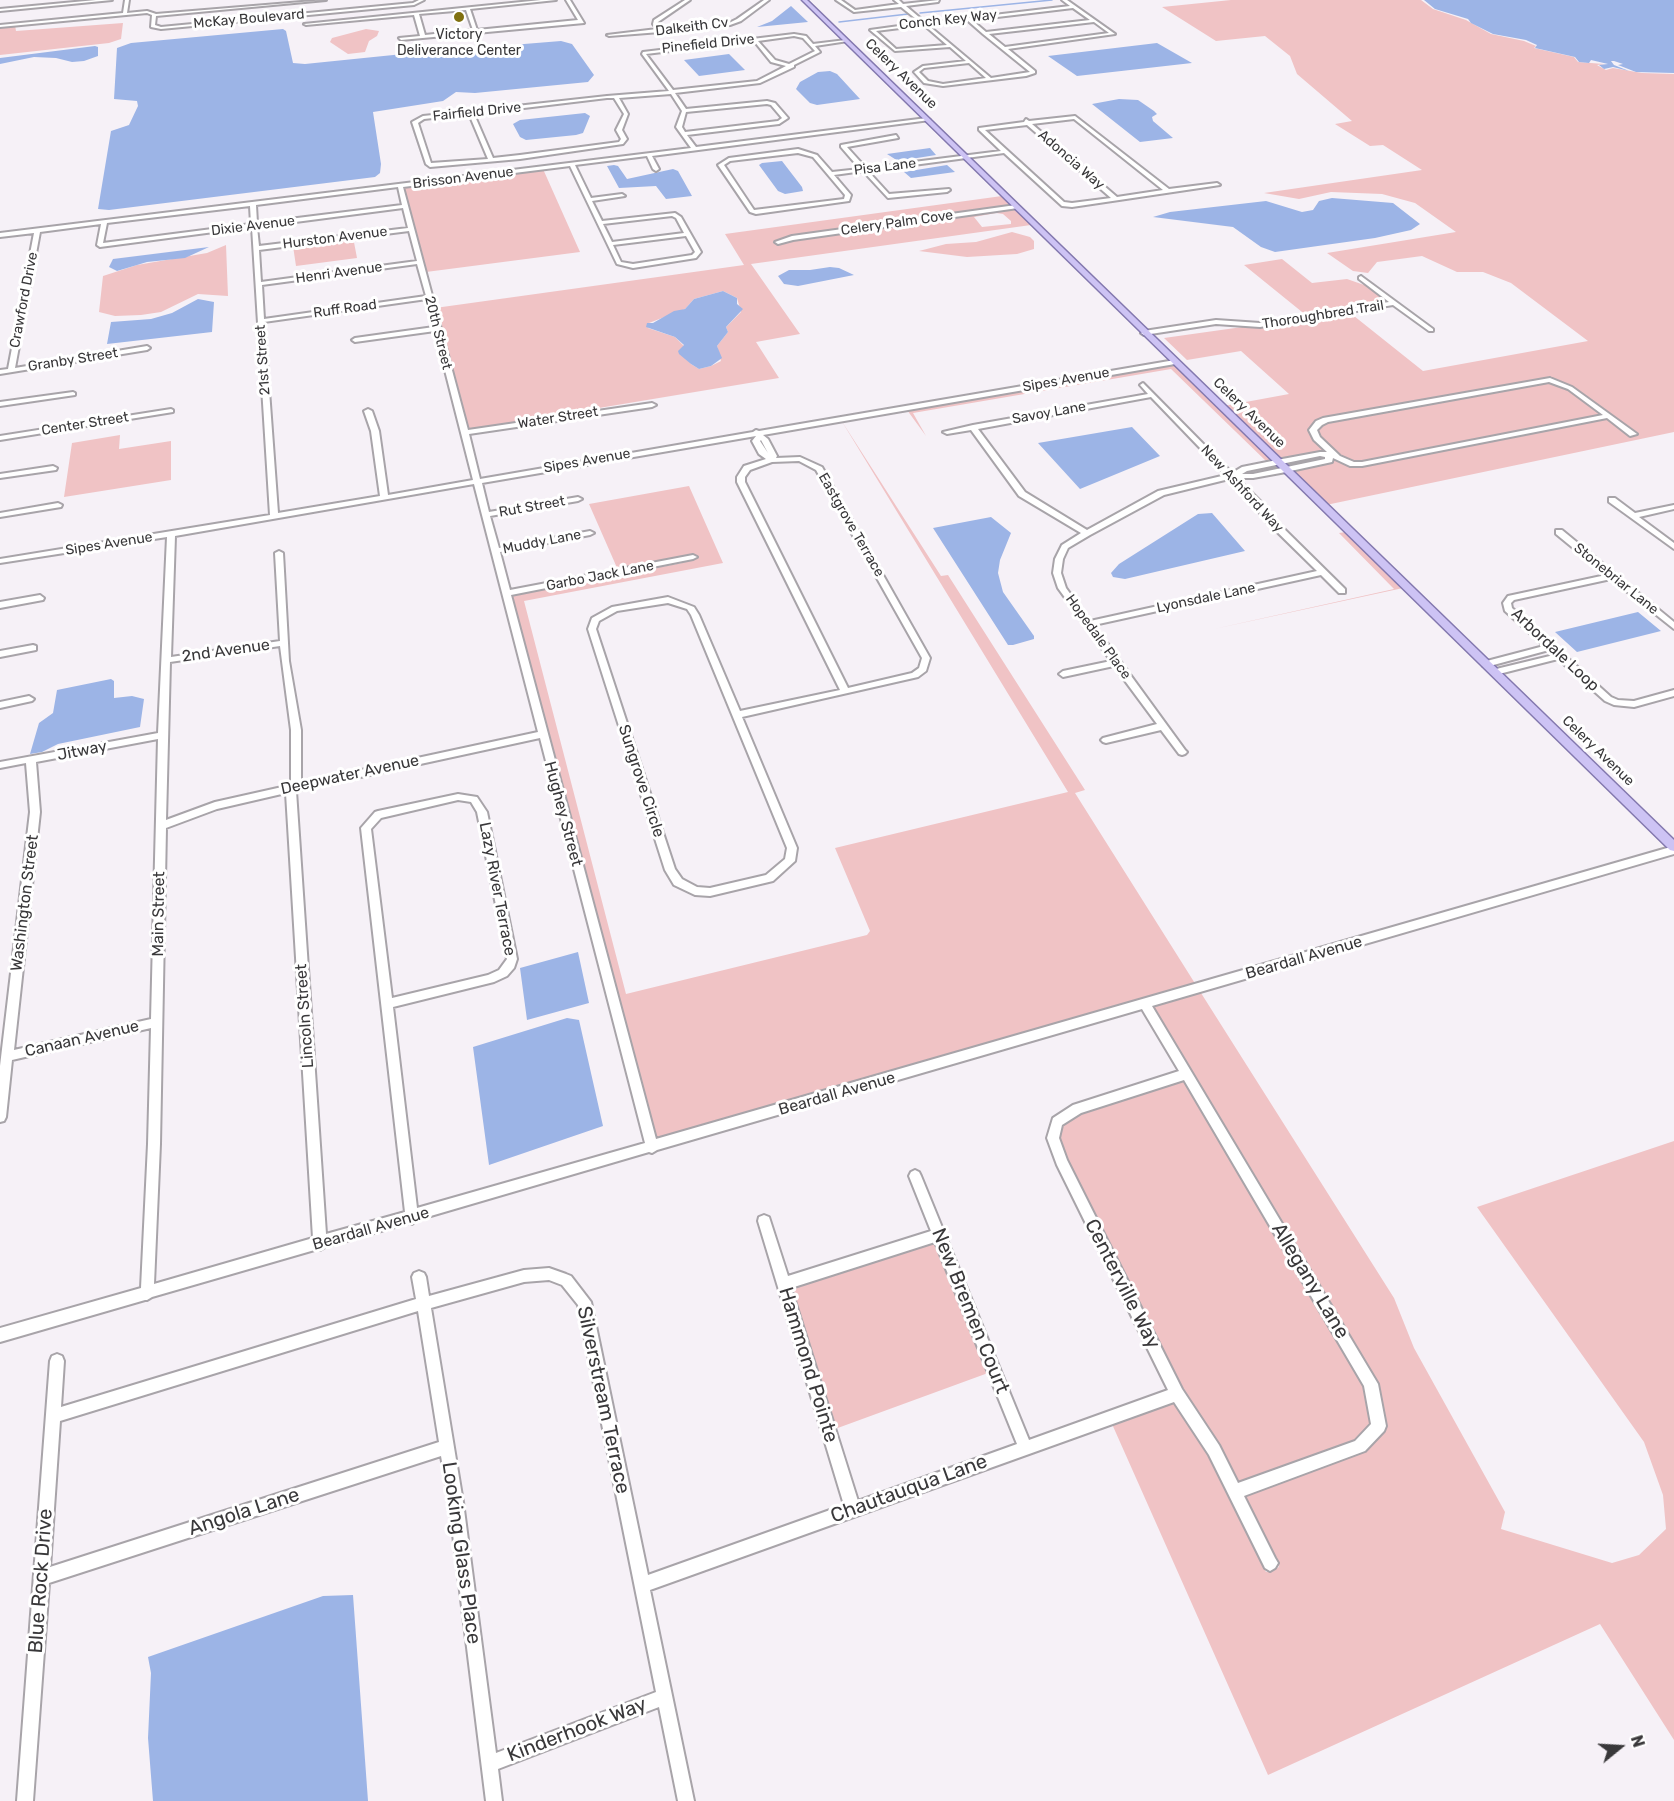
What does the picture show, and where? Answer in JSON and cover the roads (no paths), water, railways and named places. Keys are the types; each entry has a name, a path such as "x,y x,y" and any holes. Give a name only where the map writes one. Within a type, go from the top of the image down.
{"main road":[{"name":"Celery Avenue","path":"804,0 1674,848"}],"street":[{"path":"0,10 110,0"},
{"path":"125,14 127,0"},
{"path":"0,26 125,14 150,12 154,15 324,0"},
{"name":"McKay Boulevard","path":"154,15 153,26 161,28 414,4 422,0"},
{"path":"306,24 554,0"},
{"path":"401,39 581,22 568,0"},
{"path":"660,31 655,24 656,21 688,0"},
{"name":"Dalkeith Cv","path":"609,35 733,23 768,0"},
{"path":"838,0 854,10 938,1"},
{"path":"896,0 990,79"},
{"path":"1005,48 1106,37 1113,34 1064,0"},
{"path":"66,20 70,2"},
{"name":"Conch Key Way","path":"950,46 895,50 872,30 1075,7"},
{"path":"466,8 476,32"},
{"path":"416,13 423,37"},
{"path":"967,18 1033,72 1026,75 935,85 926,82 916,72 923,67 969,62"},
{"path":"985,33 1095,21"},
{"name":"Pinefield Drive","path":"684,111 645,53 799,35 811,44"},
{"path":"754,39 773,61 792,66"},
{"path":"811,44 845,41"},
{"name":"Fairfield Drive","path":"616,97 626,114 619,130 624,139 621,143 441,166 429,164 417,120 471,112 762,81 818,52 811,44"},
{"path":"684,134 779,122 785,118 773,104 767,102 684,111 679,125 684,134 694,148"},
{"path":"471,112 491,160"},
{"path":"1168,191 1078,119 1066,117 1026,121 981,129 1062,204 1116,199 1216,185"},
{"name":"Brisson Avenue","path":"0,235 927,120"},
{"name":"Adoncia Way","path":"1026,121 1116,199"},
{"path":"896,137 843,146 888,196 947,190"},
{"path":"803,152 815,156 831,174 848,195 847,200 761,213 752,211 721,163 803,152"},
{"name":"Pisa Lane","path":"831,174 1004,152"},
{"path":"648,154 656,169"},
{"path":"572,164 588,200 619,263 633,266 696,255 698,252 678,217 673,214 600,223"},
{"name":"20th Street","path":"400,186 476,480"},
{"path":"588,200 622,196"},
{"name":"21st Street","path":"253,204 258,248 260,321 274,516"},
{"name":"Dixie Avenue","path":"104,222 100,245 406,207"},
{"name":"Celery Palm Cove","path":"778,242 792,238 1016,207"},
{"name":"Hurston Avenue","path":"258,248 411,228"},
{"name":"Crawford Drive","path":"11,370 37,231"},
{"path":"609,244 687,234"},
{"name":"Henri Avenue","path":"258,284 420,262"},
{"path":"1361,278 1431,330"},
{"name":"Ruff Road","path":"260,321 429,297"},
{"name":"Thoroughbred Trail","path":"1144,333 1216,322 1260,325 1395,303"},
{"path":"355,340 437,329"},
{"name":"Granby Street","path":"0,372 147,348"},
{"name":"Sipes Avenue","path":"0,561 171,534 1175,362"},
{"path":"1609,416 1362,464 1345,463 1331,455 1313,430 1319,423 1550,380 1570,388 1609,416 1633,434"},
{"name":"New Ashford Way","path":"1143,386 1258,504 1268,518 1342,591"},
{"path":"0,404 73,393"},
{"name":"Savoy Lane","path":"946,432 1152,395"},
{"name":"Water Street","path":"464,433 652,405"},
{"name":"Center Street","path":"0,438 171,411"},
{"path":"368,411 376,439 384,496"},
{"path":"973,427 1022,494 1087,533"},
{"path":"757,434 756,441 764,446 765,457 771,460"},
{"name":"Hopedale Place","path":"1182,752 1062,588 1057,573 1059,559 1065,547 1161,493 1231,476 1245,469 1306,456 1331,455 1329,460 1286,470 1253,476 1231,476"},
{"path":"1306,456 1314,463"},
{"name":"Eastgrove Terrace","path":"737,715 845,692 915,675 923,669 926,658 819,469 800,459 771,460 747,468 741,477 741,482 845,692"},
{"path":"0,476 53,468"},
{"name":"Hughey Street","path":"476,480 652,1148"},
{"name":"Rut Street","path":"485,515 578,499"},
{"path":"1612,500 1674,548"},
{"path":"0,514 58,505"},
{"path":"1633,516 1674,507"},
{"name":"Stonebriar Lane","path":"1559,532 1674,626"},
{"name":"Muddy Lane","path":"495,551 590,533"},
{"name":"Main Street","path":"147,1294 171,534"},
{"name":"Lincoln Street","path":"279,553 285,661 296,730 294,787 320,1244"},
{"name":"Garbo Jack Lane","path":"507,593 693,557"},
{"name":"Lyonsdale Lane","path":"1088,624 1324,572"},
{"name":"Arbordale Loop","path":"1612,576 1511,598 1507,603 1508,609 1608,699 1617,704 1634,704 1674,693"},
{"path":"0,605 40,598"},
{"name":"Sungrove Circle","path":"668,600 690,607 737,715 792,848 790,861 769,878 710,892 695,891 678,882 670,870 592,629 595,620 615,609 668,600"},
{"name":"2nd Avenue","path":"166,660 285,643"},
{"path":"0,654 33,648"},
{"path":"1490,668 1520,656 1551,648"},
{"path":"1520,656 1529,664"},
{"path":"1490,668 1529,664 1560,656"},
{"path":"1063,674 1115,663"},
{"path":"0,705 29,699"},
{"path":"1106,740 1162,726"},
{"name":"Deepwater Avenue","path":"161,826 215,806 542,734"},
{"name":"Jitway","path":"0,765 163,735"},
{"name":"Washington Street","path":"0,1117 35,812 31,760"},
{"name":"Lazy River Terrace","path":"388,1004 490,979 502,973 510,965 512,959 482,812 474,799 458,797 378,815 366,828 412,1218"},
{"name":"Beardall Avenue","path":"0,1335 412,1218 1674,848"},
{"name":"Allegany Lane","path":"1145,1004 1371,1384 1379,1426 1360,1446 1235,1492"},
{"name":"Canaan Avenue","path":"7,1056 157,1022"},
{"name":"Centerville Way","path":"1186,1074 1077,1109 1057,1122 1053,1138 1061,1161 1177,1394 1197,1422 1270,1563"},
{"name":"New Bremen Court","path":"915,1176 1025,1447"},
{"name":"Hammond Pointe","path":"764,1221 852,1509"},
{"path":"783,1284 939,1235"},
{"name":"Silverstream Terrace","path":"53,1416 525,1276 549,1274 566,1280 584,1302 686,1801"},
{"name":"Looking Glass Place","path":"418,1277 447,1447 494,1801"},
{"name":"Blue Rock Drive","path":"26,1801 57,1361"},
{"name":"Chautauqua Lane","path":"642,1585 1177,1394"},
{"name":"Angola Lane","path":"40,1578 447,1447"},
{"name":"Kinderhook Way","path":"489,1764 665,1696"}],"water":[{"path":"1424,0 1674,0 1674,73 1636,72 1614,61 1611,61 1614,65 1629,71 1613,67 1604,69 1599,65 1608,64 1591,60 1589,63 1579,62 1575,57 1535,48 1537,45 1526,40 1493,34 1471,23 1468,19 1435,9"},
{"path":"791,6 808,22 757,27 772,21"},
{"path":"283,29 286,31 293,63 305,64 462,48 480,53 524,44 561,41 572,44 594,75 588,82 475,93 456,92 443,101 373,112 381,164 380,173 375,177 109,210 98,209 111,131 129,125 138,106 137,101 114,99 117,48 131,43"},
{"path":"1157,43 1192,63 1077,76 1048,56"},
{"path":"98,47 98,56 84,61 72,62 56,58 34,57 0,64 0,58"},
{"path":"729,54 745,70 699,76 684,60"},
{"path":"830,71 837,74 860,99 817,105 810,103 796,89 800,82 818,72"},
{"path":"1119,99 1138,100 1154,111 1157,114 1152,117 1153,121 1173,138 1140,142 1092,104"},
{"path":"585,113 590,116 583,133 576,135 526,140 520,137 513,124 520,120"},
{"path":"930,148 936,155 898,161 887,154"},
{"path":"782,161 803,191 785,194 778,191 759,165"},
{"path":"947,165 955,172 911,178 904,172"},
{"path":"607,166 618,166 627,179 673,169 678,171 692,196 666,199 656,186 619,188"},
{"path":"1332,198 1393,203 1420,224 1411,230 1375,238 1275,252 1261,247 1233,227 1153,217 1170,212 1266,201 1302,212 1313,210 1319,201"},
{"path":"209,247 185,258 147,262 117,271 109,267 113,259"},
{"path":"839,268 854,275 798,286 784,284 778,276 789,270"},
{"path":"723,291 737,298 737,304 743,309 726,327 728,332 717,346 722,358 711,366 699,369 679,354 678,351 684,345 675,337 646,327 647,323 653,323 674,311 685,309 694,299"},
{"path":"198,299 214,302 212,332 107,344 111,322 151,319 172,313"},
{"path":"1132,427 1160,456 1080,489 1038,443"},
{"path":"1212,513 1245,551 1125,579 1113,577 1111,573 1119,564 1198,514"},
{"path":"991,517 1011,533 1000,560 998,573 1003,592 1034,636 1034,639 1013,645 1008,645 933,528"},
{"path":"1638,612 1661,631 1577,652 1555,632"},
{"path":"111,679 114,681 114,698 132,696 144,699 140,727 58,744 42,752 30,754 39,723 53,713 57,690"},
{"path":"578,952 589,1003 527,1020 520,968"},
{"path":"567,1018 579,1020 603,1126 489,1165 473,1047"},
{"path":"353,1595 368,1801 153,1801 148,1738 151,1673 148,1657 323,1596"}],"waterway":[{"path":"920,13 1052,0"},
{"path":"839,22 908,14"}],"place":[{"name":"Victory Deliverance Center","path":"459,17"}]}
